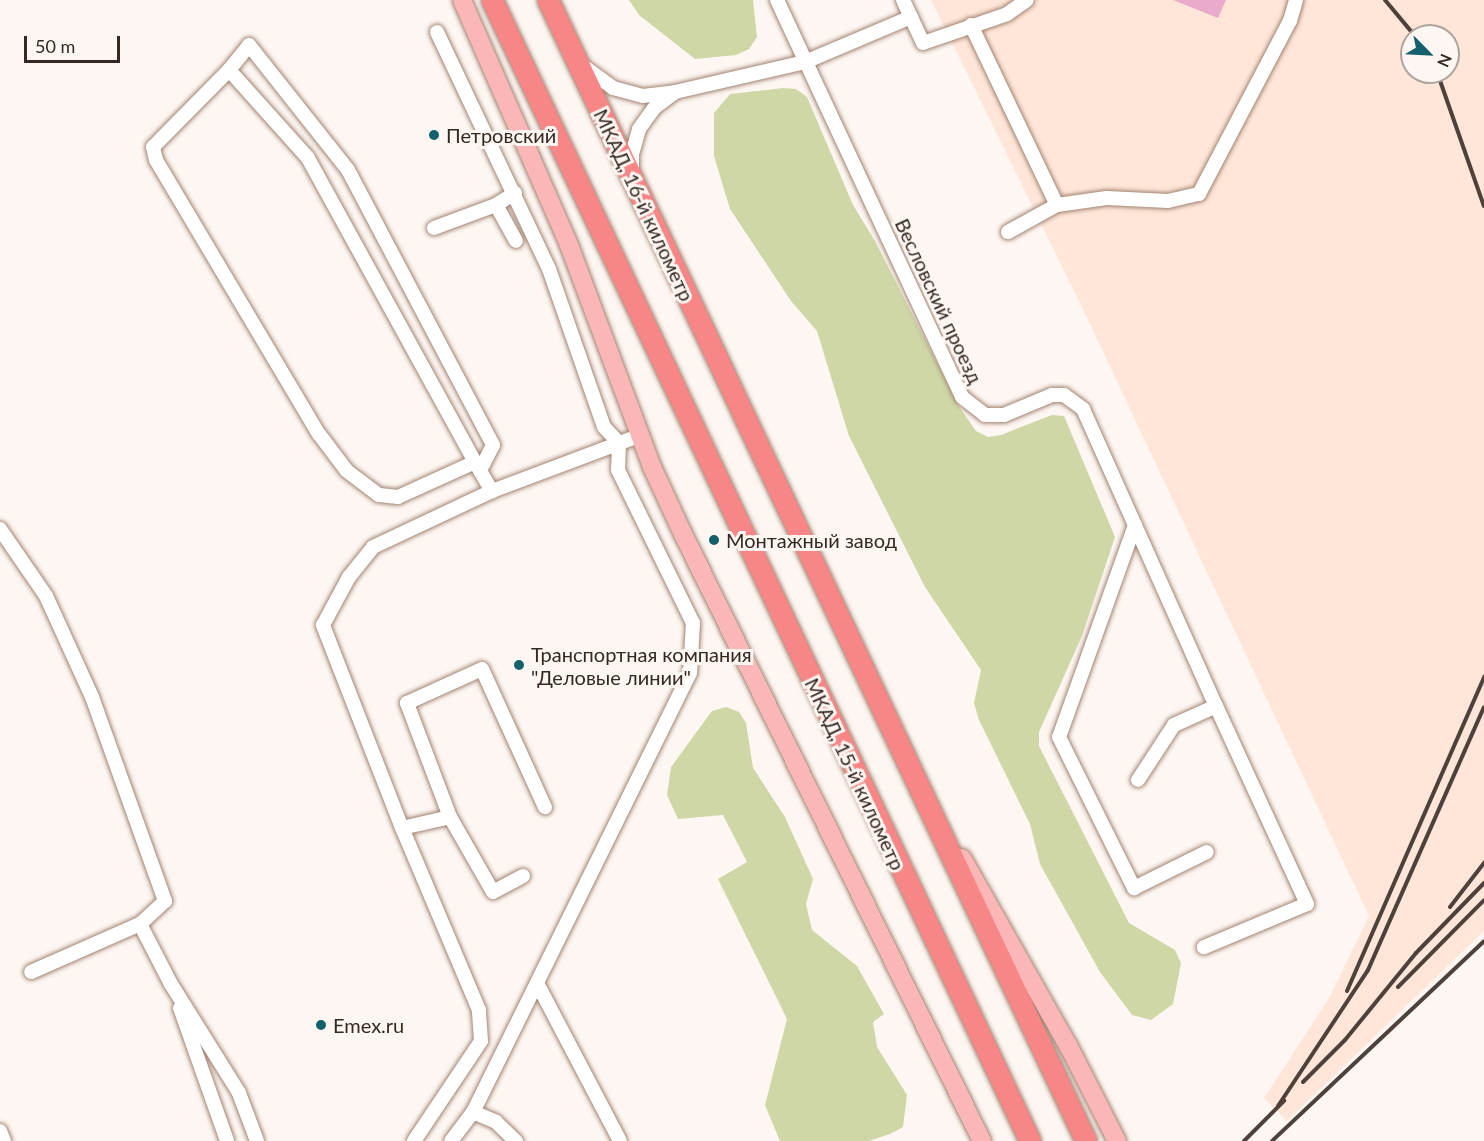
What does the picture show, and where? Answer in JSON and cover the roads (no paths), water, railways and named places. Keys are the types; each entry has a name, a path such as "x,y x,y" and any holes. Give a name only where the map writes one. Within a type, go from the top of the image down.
{"highway":[{"name":"МКАД, 15-й километр","path":"492,0 1030,1141"},
{"name":"МКАД, 16-й километр","path":"548,0 898,748"},
{"path":"898,748 1086,1141"}],"main road":[{"path":"462,0 569,245 641,435 683,534 982,1141"},
{"path":"898,748 1068,1045 1117,1141"}],"street":[{"name":"Весловский проезд","path":"777,0 962,396 986,415 1004,415 1052,395 1076,401 1083,409 1307,904 1204,947"},
{"path":"903,0 923,44 955,35 971,25 1007,14 1027,0"},
{"path":"1008,232 1057,205 1107,198 1168,201 1199,194 1290,21 1296,0"},
{"path":"568,44 586,70 613,88 643,96 675,92 806,62 911,17"},
{"path":"971,25 1057,205"},
{"path":"437,32 549,269 604,427 619,443 618,470 693,623 690,673 473,1112 451,1141"},
{"path":"249,45 348,170 494,445 477,466 398,497 379,495 347,471 319,434 156,160 153,147 229,70 249,45"},
{"path":"229,70 308,158 492,491"},
{"path":"632,179 632,154 639,129 654,108 675,92"},
{"path":"434,228 496,205 515,193"},
{"path":"496,205 516,241"},
{"path":"414,1141 481,1041 479,1010 402,828 323,625 349,577 373,547 414,524 492,491 641,435"},
{"path":"1135,525 1059,736 1134,888 1207,852"},
{"path":"0,529 46,596 87,687 165,901 140,924 32,972"},
{"path":"523,876 493,892 450,817 407,703 482,669 544,807"},
{"path":"1138,780 1174,725 1216,706"},
{"path":"402,828 450,817"},
{"path":"140,924 171,984 239,1093 257,1141"},
{"path":"537,983 620,1141"},
{"path":"171,984 227,1141"},
{"path":"473,1112 496,1122 516,1141"},
{"path":"0,1131 4,1141"}],"railway":[{"path":"1385,0 1405,24"},
{"path":"1441,84 1484,206"},
{"path":"1347,991 1484,677"},
{"path":"1278,1106 1368,970 1484,707"},
{"path":"1450,907 1484,863"},
{"path":"1303,1082 1345,1040 1416,953 1484,883"},
{"path":"1398,987 1484,900"},
{"path":"1272,1141 1484,941"},
{"path":"1244,1141 1284,1101"}],"place":[{"name":"Петровский","path":"434,135"},
{"name":"Монтажный завод","path":"714,540"},
{"name":"Транспортная компания \"Деловые линии\"","path":"519,665"},
{"name":"Emex.ru","path":"321,1025"}]}
